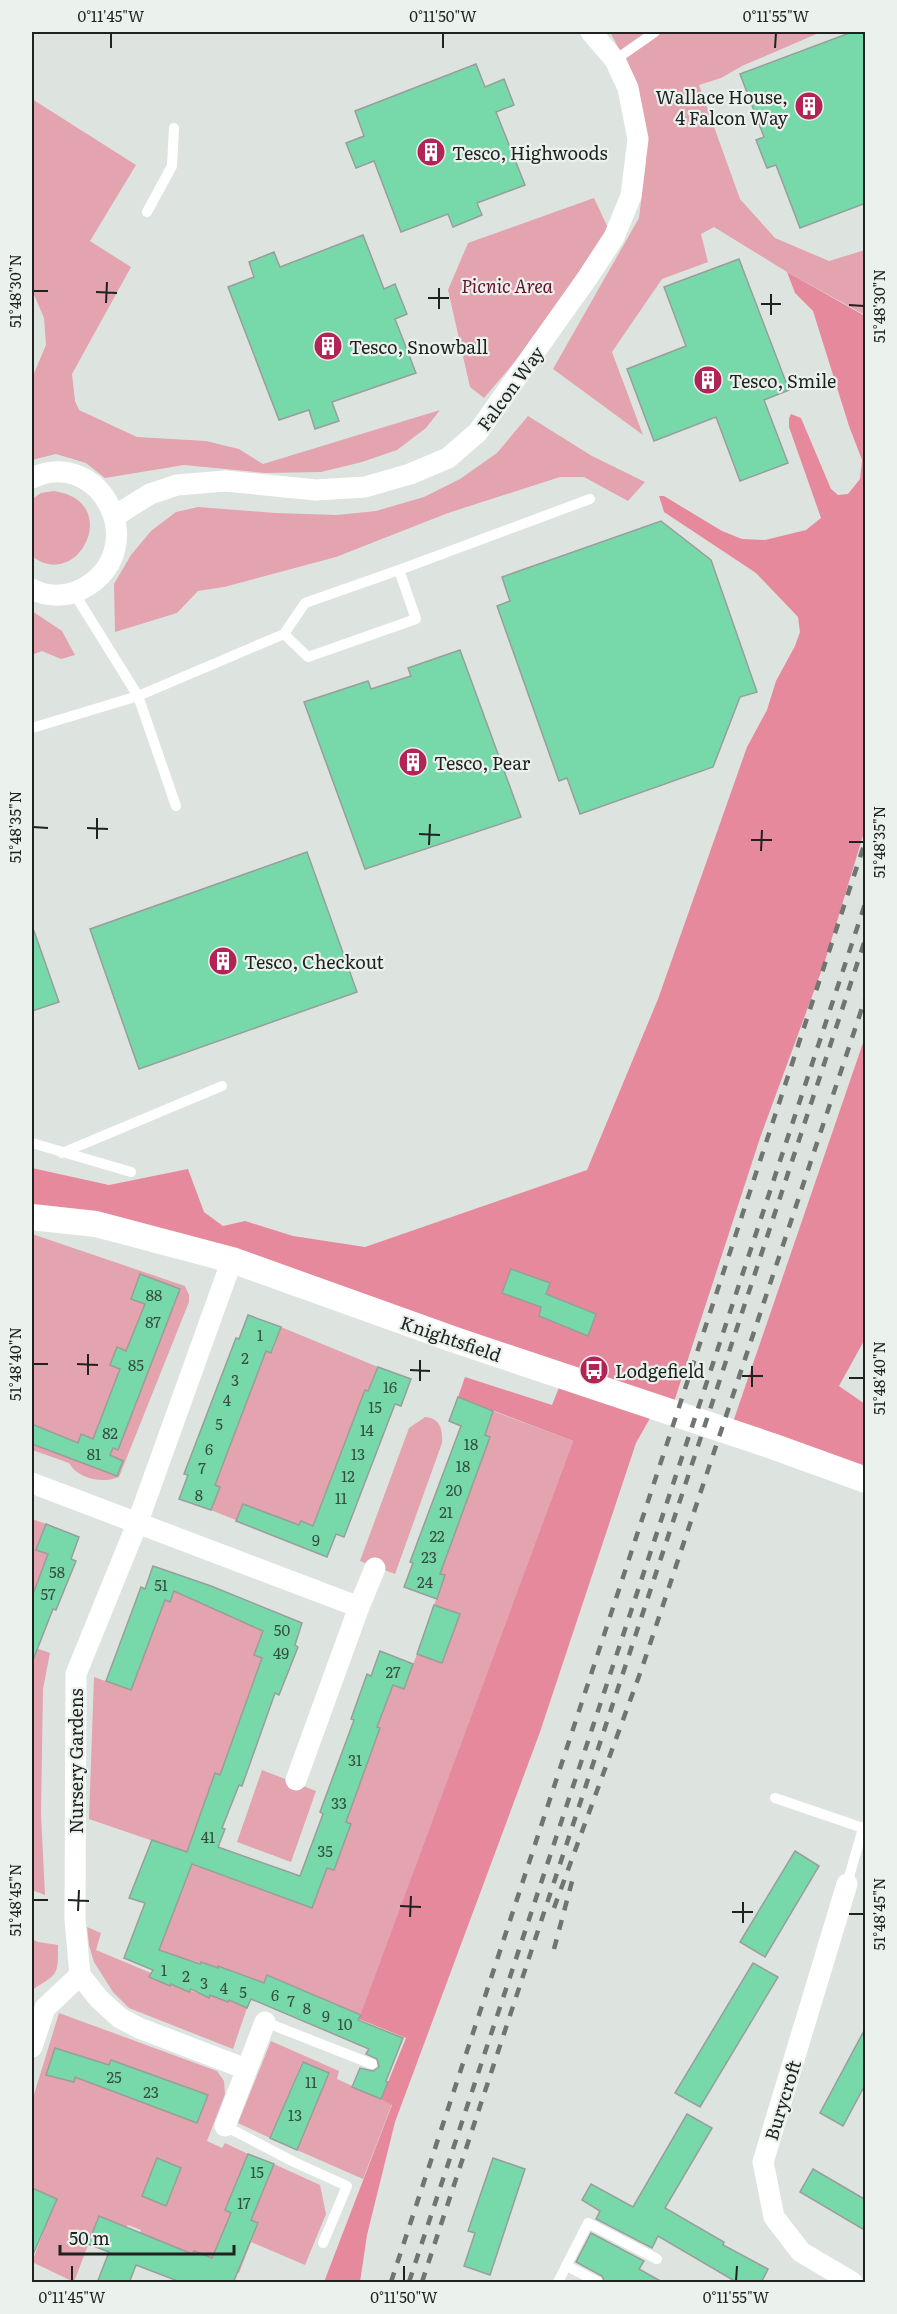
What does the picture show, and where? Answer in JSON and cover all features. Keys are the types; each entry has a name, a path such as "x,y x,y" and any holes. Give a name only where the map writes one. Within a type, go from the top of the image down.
{"street":[{"name":"Falcon Way","path":"115,516 150,494 177,485 225,481 316,490 365,487 410,474 448,458 478,432 595,267 614,237 631,196 638,140 628,88 615,60 591,32"},
{"path":"32,478 54,473 74,475 92,484 106,498 115,516 118,535 110,563 92,584 74,593 55,595 32,589"},
{"name":"Knightsfield","path":"32,1217 96,1224 232,1260 451,1339 772,1446 866,1480"},
{"path":"137,1524 232,1260"},
{"path":"32,1483 359,1608"},
{"name":"Nursery Gardens","path":"80,1975 75,1919 76,1674 137,1524"},
{"path":"297,1780 375,1568"},
{"name":"Burycroft","path":"847,1884 763,2162 774,2217 801,2252 852,2283"},
{"path":"32,2047 45,2008 80,1975 99,1999 120,2018 139,2028 246,2069"},
{"path":"225,2126 266,2022"}],"lane":[{"path":"615,60 655,32"},
{"path":"147,212 172,166 174,128"},
{"path":"32,728 138,696 284,634 305,603 590,499"},
{"path":"284,634 308,657 416,619 399,570"},
{"path":"74,593 138,696 176,806"},
{"path":"62,1153 222,1086"},
{"path":"32,1143 131,1172"},
{"path":"775,1798 864,1826 847,1884"},
{"path":"266,2022 372,2064"},
{"path":"225,2126 294,2162 347,2186 323,2243"},
{"path":"558,2283 588,2223 657,2259"},
{"path":"567,2265 598,2283"}],"green space":[{"path":"610,32 821,32 742,66 721,78 699,85 740,199 775,238 829,261 865,250 865,315 787,272 714,227 701,234 708,262 662,279 612,352 643,435 553,369 639,218 646,161 634,77"},
{"path":"32,99 136,165 90,241 131,267 72,374 75,401 79,410 137,437 206,441 239,449 263,464 440,410 426,428 397,450 321,472 265,473 184,465 105,478 86,463 56,454 32,460 32,378 46,345 44,318 32,290"},
{"name":"Picnic Area","path":"594,198 608,228 536,337 484,398 470,387 448,290 468,243"},
{"path":"528,416 592,456 645,482 628,501 584,477 560,477 448,513 336,557 224,587 198,591 177,613 115,632 114,584 131,555 151,531 176,512 198,507 337,515 376,511 424,497 460,479 497,453"},
{"path":"54,491 75,498 87,511 90,526 86,541 78,554 65,563 49,564 32,556 32,499 41,493"},
{"path":"32,611 62,631 75,655 61,659 42,651 32,655"},
{"path":"32,1234 185,1286 189,1295 189,1302 119,1477 106,1480 91,1479 78,1473 69,1463 32,1450"},
{"path":"281,1327 378,1367 313,1526 301,1521 292,1543 211,1510 219,1488 215,1485 266,1351 272,1353"},
{"path":"493,1411 573,1441 361,2015 268,1975 264,1983 219,1967 180,1957 179,1959 159,1951 172,1913 185,1852 89,1819 94,1677 131,1690 165,1600 170,1602 180,1576 271,1610 254,1655 264,1659 253,1682 220,1775 215,1773 187,1863 312,1908 327,1868 334,1870 351,1824 346,1822 393,1685 404,1688 417,1654 442,1663 460,1614 434,1605 444,1576 440,1574 490,1437 485,1435"},
{"path":"425,1417 437,1422 442,1434 442,1443 395,1574 360,1561 409,1428"},
{"path":"32,1519 46,1524 36,1550 48,1554 32,1597"},
{"path":"32,1626 44,1631 36,1648 50,1653 43,1689 41,1814 45,1895 32,1890"},
{"path":"262,1770 316,1791 291,1862 237,1842"},
{"path":"87,1927 101,1933 96,1950 151,1973 150,1977 170,1986 171,1984 227,2002 229,2000 247,2008 233,2049 129,2008 113,1992 94,1962"},
{"path":"32,1939 58,1945 58,1963 52,1977 32,1990"},
{"path":"59,2013 217,2071 224,2081 225,2094 207,2141 222,2148 225,2143 248,2154 225,2210 231,2213 224,2231 251,2242 239,2273 207,2260 208,2256 194,2251 192,2254 140,2234 141,2230 128,2225 126,2227 99,2216 74,2282 32,2262 56,2199 32,2188 32,2101"},
{"path":"271,2041 339,2071 337,2079 392,2104 363,2179 297,2150 329,2073 302,2062 270,2138 238,2123"},
{"path":"274,2164 320,2185 326,2214 305,2265 251,2242 258,2224 251,2220"}],"shaded area":[{"path":"787,272 865,316 865,829 825,961 760,1138 674,1402 32,1204 32,1168 109,1185 188,1169 204,1212 223,1226 245,1221 293,1236 365,1247 587,1170 658,999 747,747 767,710 776,681 800,632 798,617 756,573 664,512 659,496 664,496 722,531 742,539 765,540 806,530 821,518 789,427 791,414 801,418 831,489 838,495 848,494 860,479 862,460 813,311 795,293"},
{"path":"865,1037 865,1339 839,1386 865,1404 865,1468 733,1422"},
{"path":"465,1377 552,1405 560,1385 653,1413 636,1443 540,1732 395,2122 367,2235 360,2282 324,2282 392,2105 381,2099 406,2038 359,2019 573,1441 458,1397"}],"building":[{"name":"Wallace House, 4 Falcon Way","path":"852,32 866,32 866,203 800,228 776,165 767,168 756,140 764,137 740,74"},
{"name":"Tesco, Highwoods","path":"476,64 485,87 504,79 514,105 496,112 525,185 477,203 482,215 453,227 448,214 401,232 374,161 356,168 346,143 364,136 355,111"},
{"name":"Tesco, Snowball","path":"363,235 384,289 395,284 407,314 395,319 416,373 332,402 339,421 315,429 309,410 279,420 228,287 254,277 249,262 274,252 280,267"},
{"name":"Tesco, Smile","path":"739,259 789,390 764,400 788,463 740,481 716,417 654,441 627,369 686,346 664,287"},
{"path":"661,521 711,560 757,692 740,697 713,767 580,814 567,778 559,781 497,606 510,601 502,577"},
{"name":"Tesco, Pear","path":"460,650 521,817 365,869 304,702 368,681 371,689 411,676 408,668"},
{"name":"Tesco, Checkout","path":"307,852 357,992 139,1069 90,929"},
{"path":"32,931 34,931 59,1002 32,1011"},
{"path":"511,1269 550,1283 546,1294 596,1314 588,1336 539,1316 541,1307 502,1293"},
{"path":"140,1274 180,1289 118,1450 113,1448 110,1455 123,1461 117,1476 32,1444 32,1424 78,1443 81,1434 93,1439 120,1369 110,1365 117,1347 126,1351 145,1304 131,1299"},
{"path":"248,1315 281,1327 271,1353 266,1351 215,1485 220,1487 211,1510 179,1499 188,1475 184,1474 236,1338 239,1339"},
{"path":"378,1367 411,1379 401,1406 395,1404 344,1537 336,1534 327,1557 236,1521 243,1504 299,1525 301,1521 313,1526 365,1390 368,1391"},
{"path":"458,1397 493,1411 485,1435 490,1437 440,1574 445,1575 437,1599 404,1587 413,1563 410,1562 461,1426 449,1421"},
{"path":"46,1524 79,1537 71,1559 76,1561 56,1610 53,1609 33,1660 32,1597 48,1554 36,1550"},
{"path":"153,1566 211,1586 302,1623 295,1645 298,1647 279,1695 275,1693 242,1786 239,1785 222,1828 225,1829 218,1847 300,1876 323,1814 320,1812 354,1720 351,1719 367,1674 371,1676 380,1651 413,1664 404,1689 393,1685 346,1822 351,1824 334,1870 327,1868 312,1908 192,1864 159,1950 200,1964 201,1962 218,1968 218,1966 264,1983 267,1975 361,2015 358,2020 403,2038 381,2099 352,2087 360,2068 373,2071 379,2067 377,2059 366,2054 369,2049 251,1999 247,2008 210,1995 209,1998 191,1989 189,1992 171,1984 170,1986 149,1977 153,1970 124,1958 145,1903 129,1898 152,1840 187,1852 215,1773 220,1775 262,1658 254,1655 263,1631 174,1591 170,1602 165,1600 131,1690 106,1681 141,1587 145,1589"},
{"path":"434,1605 460,1614 442,1663 417,1654"},
{"path":"795,1851 819,1866 765,1957 740,1942"},
{"path":"753,1963 778,1977 700,2107 675,2093"},
{"path":"866,2027 866,2083 843,2126 820,2113"},
{"path":"55,2048 109,2065 111,2060 208,2095 197,2123 75,2077 74,2082 46,2075"},
{"path":"303,2062 329,2073 297,2150 270,2138"},
{"path":"687,2114 712,2128 665,2208 724,2242 723,2245 768,2269 761,2283 738,2283 658,2236 652,2248 596,2219 600,2211 582,2200 591,2184 633,2207"},
{"path":"248,2154 274,2164 251,2220 258,2223 233,2283 183,2283 136,2265 129,2283 97,2283 109,2252 88,2244 99,2216 192,2254 194,2251 212,2258 231,2213 225,2210"},
{"path":"157,2158 181,2168 166,2206 142,2196"},
{"path":"493,2158 525,2169 490,2275 464,2266 475,2233 468,2231"},
{"path":"813,2169 866,2200 866,2231 800,2192"},
{"path":"32,2188 57,2199 32,2257"},
{"path":"591,2233 644,2261 639,2269 664,2283 605,2283 602,2276 576,2262"}],"railway":[{"path":"391,2282 866,839"},
{"path":"409,2282 866,901"},
{"path":"422,2282 866,937"},
{"path":"554,1908 642,1668 866,996"},
{"path":"554,1949 574,1874"}],"place":[{"name":"Wallace House, 4 Falcon Way","path":"809,106"},
{"name":"Tesco, Highwoods","path":"431,152"},
{"name":"Tesco, Snowball","path":"328,346"},
{"name":"Tesco, Smile","path":"708,380"},
{"name":"Tesco, Pear","path":"413,762"},
{"name":"Tesco, Checkout","path":"223,961"},
{"name":"Lodgefield","path":"594,1370"}]}
